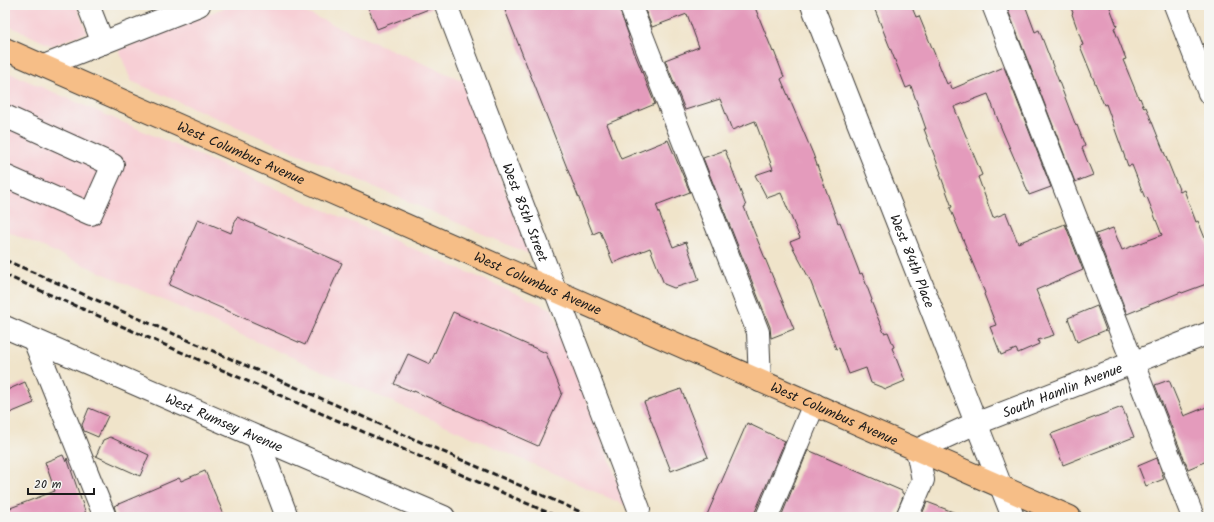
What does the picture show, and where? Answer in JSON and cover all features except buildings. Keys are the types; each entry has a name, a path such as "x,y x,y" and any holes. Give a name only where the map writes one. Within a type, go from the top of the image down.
{"main road":[{"name":"West Columbus Avenue","path":"5,49 1070,517"}],"street":[{"path":"88,5 103,43"},
{"path":"44,66 199,5"},
{"name":"West 85th Street","path":"446,5 554,290 640,509"},
{"path":"630,5 758,332 760,381"},
{"name":"West 84th Place","path":"812,5 1013,517"},
{"path":"992,5 1193,517"},
{"path":"1175,5 1209,93"},
{"path":"5,116 113,165 91,214 5,176"},
{"name":"West Rumsey Avenue","path":"5,327 256,437 444,517"},
{"name":"South Hamlin Avenue","path":"917,450 976,424 1209,333"},
{"path":"34,340 105,517"},
{"path":"767,517 814,404"},
{"path":"256,437 287,517"},
{"path":"907,517 923,480 917,450"}],"shaded area":[{"path":"5,5 76,5 87,32 52,46 5,24"},
{"path":"231,5 288,5 464,81 529,254 131,81 119,50"},
{"path":"5,71 552,309 627,506 5,230"}],"railway":[{"path":"5,260 592,517"},
{"path":"5,275 558,517"}]}
